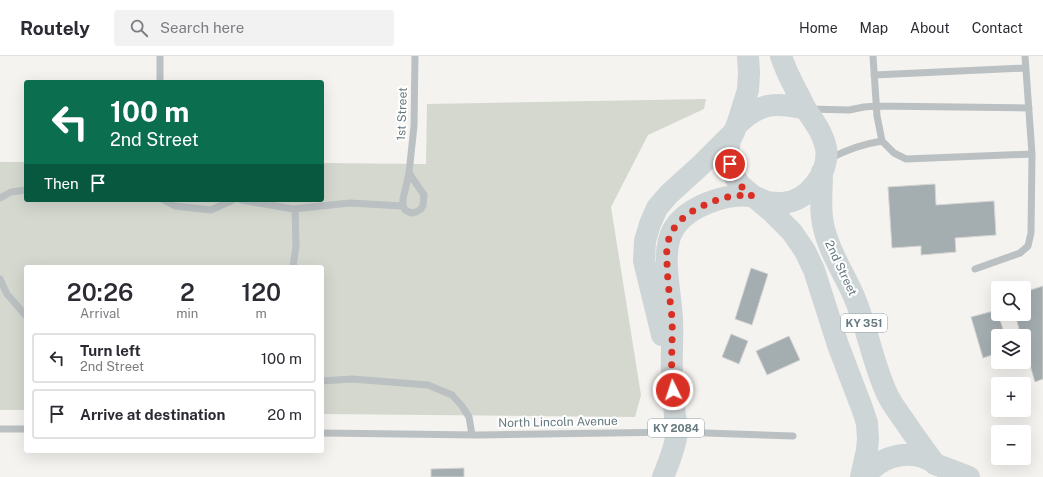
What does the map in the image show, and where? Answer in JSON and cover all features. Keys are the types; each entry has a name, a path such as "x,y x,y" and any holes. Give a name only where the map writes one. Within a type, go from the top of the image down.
{"main road":[{"name":"KY 351","path":"748,56 748,90 736,129 730,140 728,156 732,171 740,185 771,211 792,232 805,251 814,270 838,345 867,423 867,450 861,477"},
{"name":"2nd Street","path":"781,56 788,74 806,109 823,135 826,149 822,216 825,232 832,253 855,298 878,371 889,397 915,437 942,470"},
{"path":"736,129 749,114 757,109 767,106 775,104 806,109"},
{"name":"KY 2084","path":"672,377 644,261 645,241 657,208 669,194 701,165 736,129"},
{"path":"752,196 767,202 783,203 799,198 812,188 821,175 824,166"},
{"name":"KY 2084","path":"663,477 677,432 672,377 672,319 667,270 668,242 673,230 679,222 694,209 726,197 739,195 752,196"},
{"path":"865,477 874,467 886,460 907,454 920,456 929,460 942,470 969,477"}],"street":[{"path":"160,56 160,80"},
{"name":"1st Street","path":"403,206 403,199 409,173 414,126 415,56"},
{"path":"872,56 877,116 882,141 894,153 906,159 1032,154"},
{"path":"975,269 1020,253 1028,246 1031,233 1032,154 1026,56"},
{"path":"874,76 1026,68"},
{"path":"806,109 849,110 876,106 1029,108"},
{"path":"824,166 842,152 868,143 882,141"},
{"path":"253,202 295,209 350,203 403,206 405,210 411,213 421,209 424,195 409,173"},
{"path":"0,198 11,192 24,190"},
{"path":"168,202 175,206 211,210 229,202"},
{"path":"293,265 296,246 295,209"},
{"path":"0,279 7,294 24,314"},
{"path":"324,381 352,379 428,385 452,395 462,406 469,417 472,435"},
{"path":"0,429 24,429"},
{"name":"North Lincoln Avenue","path":"324,433 472,435 677,432 793,436"}],"shaded area":[{"path":"706,99 704,109 648,135 611,207 641,395 635,417 324,414 324,265 24,265 24,410 0,410 0,162 24,162 24,202 324,202 324,163 426,164 427,104"}],"building":[{"path":"935,184 936,205 994,201 996,235 955,238 956,252 921,255 921,246 892,248 888,187"},
{"path":"751,268 768,274 752,325 735,319"},
{"path":"1043,286 1043,379 1035,382 1031,369 1031,329 1019,329 1017,321 1031,321 1031,290"},
{"path":"991,312 991,321 1000,321 1003,329 991,329 991,355 983,358 971,317"},
{"path":"731,334 748,341 739,364 722,357"},
{"path":"789,336 800,360 767,375 756,351"},
{"path":"464,468 464,477 431,477 431,469"}],"route":[{"path":"673,390 672,319 667,270 668,242 673,230 679,222 694,209 726,197 739,195 752,196 740,185 732,171 730,164"}]}
